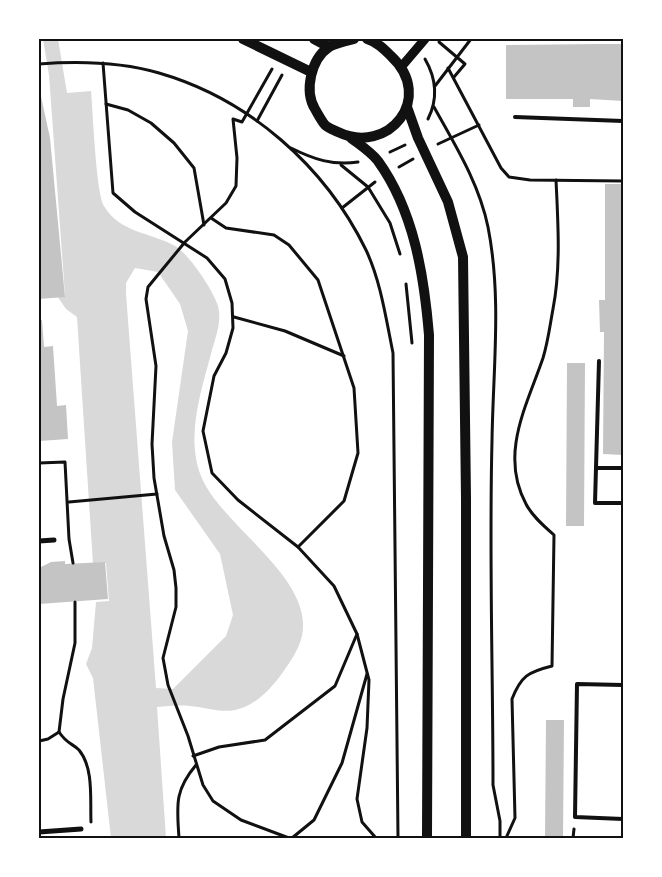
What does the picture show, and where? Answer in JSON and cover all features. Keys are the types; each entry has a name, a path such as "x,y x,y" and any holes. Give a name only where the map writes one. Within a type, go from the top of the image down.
{"main road":[{"path":"243,39 312,72"},
{"path":"314,39 329,47"},
{"path":"354,39 329,47 321,54 312,72 310,101 326,126 351,138 377,159 395,192 411,228 424,281 430,335 427,838"},
{"path":"351,138 374,137 394,126 407,107 411,90 402,66 373,40"},
{"path":"407,107 418,138 448,202 463,257 466,499 466,838"}],"street":[{"path":"402,66 425,39"},
{"path":"39,541 54,540"},
{"path":"39,832 81,829"}],"lane":[{"path":"515,117 623,121"},
{"path":"599,361 595,503 623,503"},
{"path":"596,468 623,468"},
{"path":"623,685 577,684 575,817 623,819"}],"path":[{"path":"434,39 465,64 454,78"},
{"path":"377,159 418,138 434,107 435,86 471,39"},
{"path":"279,56 242,122 233,119 237,158 236,186 226,203 204,226 185,242 148,287 146,299 156,366 152,444 157,494 164,536 174,570 176,588 176,607 163,658 168,685 196,765 213,801 241,820 291,838 314,820 342,763 368,674"},
{"path":"258,121 290,61"},
{"path":"39,64 63,62 103,64 158,73 210,93 247,114 288,146 316,175 342,208 366,251 382,298 393,353 393,552 398,838"},
{"path":"103,64 113,193 135,212 185,242 207,258 226,279 234,317 233,328 226,353 214,376 204,431 212,473 238,500 298,547 334,586 357,634 369,680 367,728 358,799 362,822 376,838"},
{"path":"448,68 501,168 509,177 530,180 623,180"},
{"path":"106,104 128,110 151,123 174,143 194,168 204,226"},
{"path":"434,107 470,170 488,226 497,304 492,441 493,775 500,821 500,838"},
{"path":"288,146 312,158 341,165 368,187 390,223 401,256"},
{"path":"506,838 515,818 512,700 518,685 531,671 552,666 554,535 526,504 518,484 514,460 516,432 543,356 554,307 557,222 556,180"},
{"path":"342,208 368,187"},
{"path":"211,218 226,228 265,232 289,245 318,280 354,388 358,453 344,500 298,547"},
{"path":"405,274 413,348"},
{"path":"234,317 284,331 344,356"},
{"path":"39,463 65,462 69,502 69,539 73,564"},
{"path":"69,502 82,499 157,494"},
{"path":"76,602 75,643 63,699 59,732 66,743 77,748 87,762 92,828"},
{"path":"193,756 219,747 265,740 335,686 357,634"},
{"path":"39,741 48,739 59,732"},
{"path":"179,838 180,786 196,765"}],"shaded area":[{"path":"43,39 58,39 67,93 91,91 97,169 104,206 118,222 136,231 165,241 181,250 200,273 215,299 219,312 219,323 197,413 195,429 196,461 201,476 212,495 281,573 294,593 302,614 302,636 297,650 279,678 256,701 242,708 230,711 186,706 157,707 166,838 111,838 93,678 86,664 92,648 96,602 109,601 106,563 93,564 77,317 66,309 57,296 65,295 49,75","holes":["135,268 158,272 180,304 188,331 172,442 175,490 220,554 233,615 226,636 173,689 156,688 126,294 126,283"]}],"building":[{"path":"623,44 623,101 590,99 590,107 573,107 573,99 506,99 506,45"},
{"path":"39,87 50,138 65,297 39,299"},
{"path":"605,184 623,184 623,455 603,454 604,332 600,332 599,300 605,300"},
{"path":"39,320 42,320 44,347 53,346 57,406 66,405 68,439 39,441"},
{"path":"567,363 585,363 584,526 566,526"},
{"path":"65,561 65,564 105,562 108,599 39,604 39,568 51,562"},
{"path":"546,720 564,720 563,838 545,838"}]}
